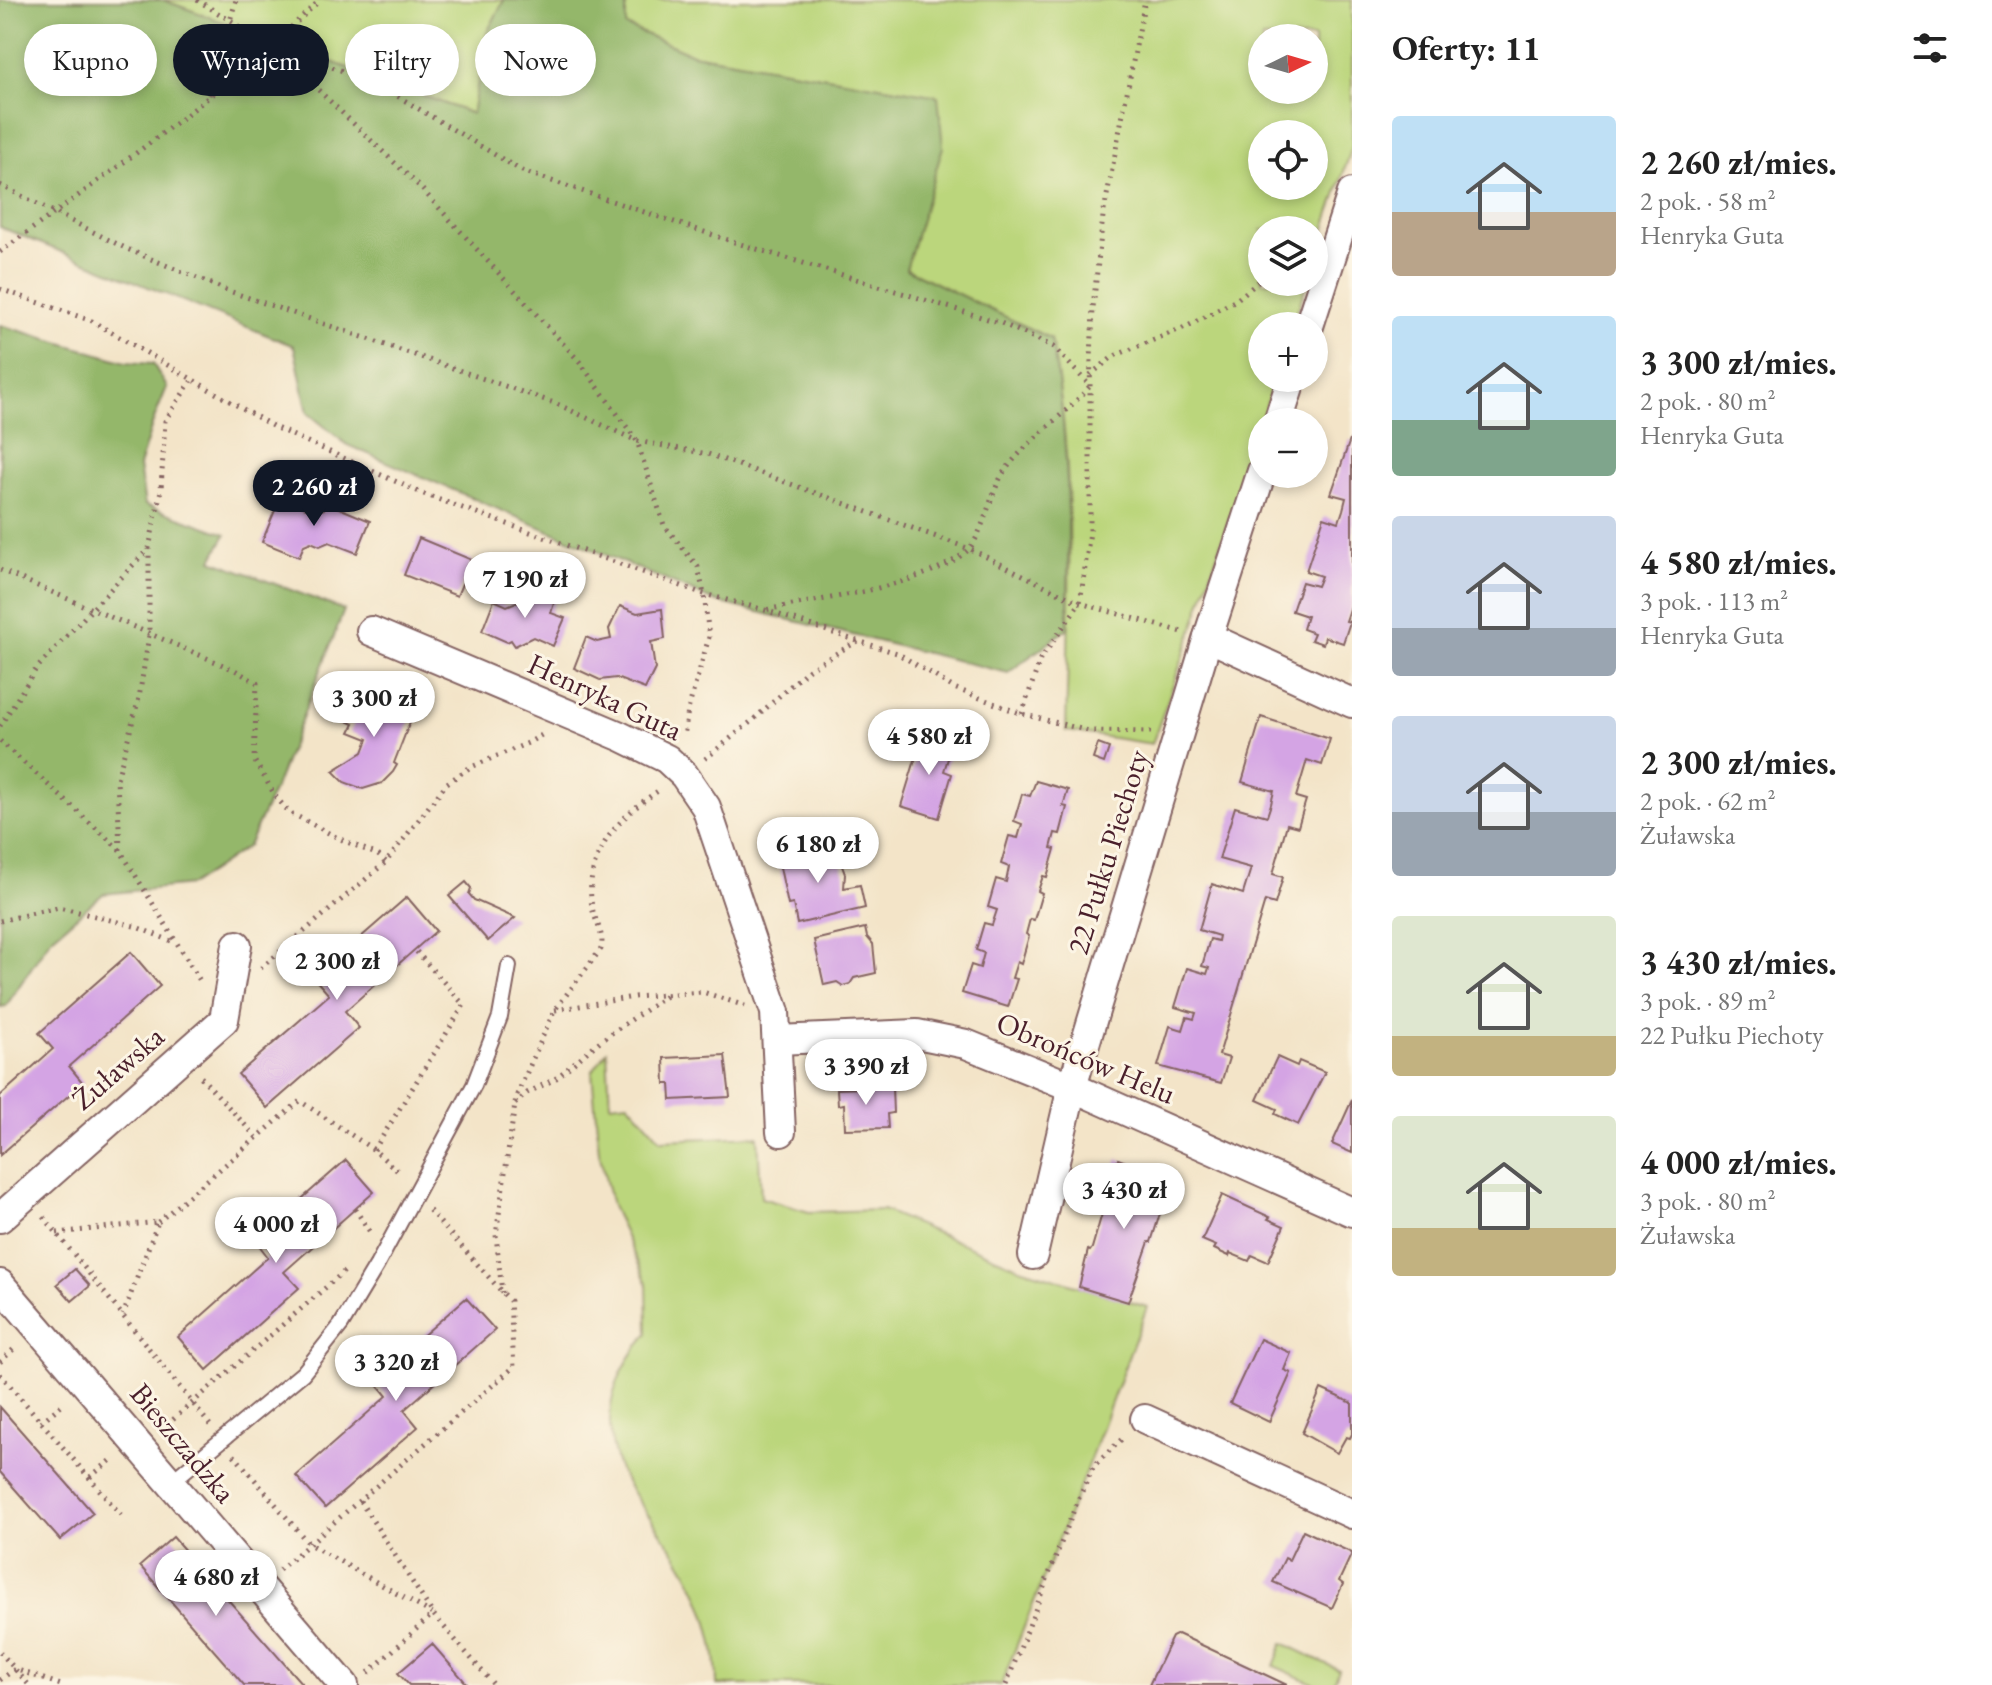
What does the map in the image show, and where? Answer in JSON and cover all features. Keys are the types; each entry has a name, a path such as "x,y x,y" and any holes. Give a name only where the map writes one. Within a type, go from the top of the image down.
{"street":[{"path":"1314,312 1352,193"},
{"name":"22 Pułku Piechoty","path":"1033,1255 1072,1087 1208,637 1256,488"},
{"name":"Henryka Guta","path":"371,631 573,716 667,759 680,769 706,807 776,1030 781,1132"},
{"path":"1208,637 1352,703"},
{"path":"224,1020 237,945"},
{"name":"Żuławska","path":"0,1218 224,1020"},
{"name":"Obrońców Helu","path":"776,1030 917,1034 966,1044 1072,1087 1352,1212"},
{"name":"Bieszczadzka","path":"0,1284 260,1587 355,1680"},
{"path":"1145,1419 1352,1514"}],"lane":[{"path":"171,1482 303,1373 341,1325 474,1085 500,1017 509,966"}],"path":[{"path":"197,0 235,24"},
{"path":"229,24 236,0"},
{"path":"295,24 320,0"},
{"path":"1022,714 1040,660 1080,603 1090,532 1093,308 1103,216 1145,0"},
{"path":"329,66 374,82 522,171 737,243 1001,323 1054,347 1090,386"},
{"path":"0,252 209,96"},
{"path":"324,96 419,186 579,361 637,441 664,525 698,567 704,594 709,637 688,710 680,769"},
{"path":"0,185 127,249 226,290 557,404 637,441 708,454 970,549 1080,603 1208,637"},
{"path":"0,289 92,321 274,427 426,495 704,594 765,610 858,641"},
{"path":"1090,375 1114,356 1188,326 1248,290"},
{"path":"120,850 117,779 139,698 149,635 149,548 161,490 165,421 191,381"},
{"path":"765,610 926,575 970,549 1001,476 1024,446 1075,403 1090,386"},
{"path":"0,726 36,669 149,548"},
{"path":"0,570 235,670 257,683 254,760 276,797 289,812 378,855 386,862"},
{"path":"897,653 954,688 1022,714 1089,731 1156,732"},
{"path":"230,981 262,967 386,862 447,783 469,768 528,743 573,716"},
{"path":"0,741 120,850 224,1020"},
{"path":"0,921 59,907 134,926 177,944"},
{"path":"374,1150 464,1005 415,950"},
{"path":"502,1293 496,1235 514,1105 536,1045 554,1011 668,994 703,992 776,1030"},
{"path":"514,1105 527,1093 555,1079 600,1041 668,994"},
{"path":"194,1069 257,1138"},
{"path":"123,1316 158,1222 300,1101 374,1150 416,1192 510,1301 514,1367 260,1587"},
{"path":"355,1209 377,1243"},
{"path":"57,1233 158,1222"},
{"path":"142,1446 354,1263"},
{"path":"0,1374 122,1516"},
{"path":"1006,1685 1094,1466 1145,1419"},
{"path":"360,1501 433,1614 494,1685"},
{"path":"355,1680 433,1614"},
{"path":"0,1652 29,1685"},
{"path":"0,1680 15,1669"},
{"path":"15,1669 61,1685"}],"green space":[{"path":"0,0 163,0 228,24 173,24 173,96 329,96 329,61 345,67 345,96 423,96 472,114 475,96 596,96 596,24 492,24 504,0 626,0 626,26 692,54 938,96 943,147 906,269 1051,339 1065,447 1068,628 1008,673 717,602 347,445 308,413 294,346 0,227"},
{"path":"163,0 504,0 492,24 475,24 476,96 473,114 424,96 459,96 459,24 345,24 345,67 329,61 329,24 228,24"},
{"path":"626,0 1352,0 1352,147 1328,219 1328,216 1248,216 1248,296 1302,296 1297,312 1248,312 1248,392 1270,392 1265,408 1248,408 1248,461 1152,744 1066,731 1068,485 1065,436 1051,339 906,269 918,223 938,96 692,54 626,26"},
{"path":"0,325 126,362 153,364 167,387 139,466 145,505 226,534 212,560 344,610 276,785 248,846 191,885 103,894 51,938 6,1006 0,1007"},
{"path":"607,1051 610,1104 628,1102 661,1140 758,1136 761,1198 809,1212 883,1210 1020,1268 1147,1307 1001,1685 717,1685 713,1644 696,1590 674,1551 622,1475 611,1434 615,1388 628,1360 648,1333 647,1283 612,1206 599,1152 592,1072"},
{"path":"1283,1643 1339,1670 1333,1685 1317,1685 1274,1666"}],"building":[{"path":"1350,440 1352,603 1346,621 1350,622 1343,643 1325,637 1323,644 1311,640 1314,633 1303,629 1307,616 1292,611 1302,582 1317,586 1321,576 1306,571 1324,517 1339,522 1346,498 1331,494"},
{"path":"280,498 316,512 324,509 327,503 370,521 357,553 329,542 320,546 311,542 304,545 299,557 262,542"},
{"path":"419,538 472,560 457,596 404,575"},
{"path":"524,587 555,600 551,613 565,618 553,646 533,637 515,646 511,640 507,642 482,631 494,600 507,606 519,601"},
{"path":"620,606 637,613 662,609 665,639 651,642 655,669 645,689 616,678 600,680 574,668 586,637 597,642 611,639 609,629"},
{"path":"359,686 388,698 386,703 413,714 393,772 382,783 363,789 344,782 333,771 363,752 368,739 350,732 354,724 345,720"},
{"path":"1261,717 1330,739 1322,765 1307,760 1296,797 1306,800 1298,827 1287,824 1273,874 1283,877 1275,904 1265,901 1219,1055 1229,1058 1221,1083 1158,1066 1170,1026 1183,1030 1187,1017 1194,1019 1196,1013 1175,1007 1187,968 1207,974 1209,968 1202,966 1210,939 1218,941 1219,936 1199,930 1212,884 1243,894 1251,868 1219,859 1235,807 1267,816 1271,804 1274,791 1242,782"},
{"path":"923,734 953,743 944,771 952,774 939,818 901,806"},
{"path":"1098,744 1109,748 1104,763 1093,759"},
{"path":"1036,781 1068,790 1063,806 1067,807 1060,834 1055,833 1051,848 1055,849 1047,877 1043,876 1038,891 1042,893 1034,920 1030,919 1021,964 1017,962 1012,978 1017,979 1008,1007 962,993 971,965 980,968 984,953 976,950 984,923 992,925 997,910 988,907 996,879 1006,882 1009,867 1001,864 1009,836 1018,838 1022,824 1014,821 1022,794 1030,796"},
{"path":"834,845 845,874 844,888 860,885 865,908 797,924 793,904 788,905 778,858 791,855 792,849 802,847 808,851"},
{"path":"466,882 474,900 515,918 488,941 449,896"},
{"path":"407,897 436,931 345,1011 359,1028 267,1108 238,1074 329,995 314,978"},
{"path":"865,928 873,944 876,973 854,978 850,984 843,986 837,982 824,985 814,940"},
{"path":"131,952 160,986 69,1066 83,1083 0,1155 0,1096 53,1049 39,1033"},
{"path":"725,1055 730,1097 671,1100 670,1084 665,1084 664,1058"},
{"path":"1277,1057 1297,1066 1299,1061 1325,1072 1298,1125 1275,1114 1277,1109 1257,1100"},
{"path":"892,1087 893,1113 887,1114 888,1128 845,1129 844,1104 838,1105 837,1089"},
{"path":"1352,1100 1352,1153 1332,1144"},
{"path":"1118,1159 1171,1179 1128,1302 1079,1287"},
{"path":"346,1160 374,1192 284,1272 299,1288 207,1370 178,1337 268,1257 255,1240"},
{"path":"1222,1195 1284,1226 1268,1262 1252,1255 1249,1261 1230,1253 1229,1256 1202,1240"},
{"path":"75,1269 90,1286 72,1301 57,1284"},
{"path":"466,1298 495,1330 404,1410 418,1427 325,1508 296,1476 387,1396 373,1379"},
{"path":"1260,1339 1291,1353 1284,1370 1291,1373 1269,1422 1230,1403"},
{"path":"1321,1389 1352,1403 1352,1434 1350,1438 1346,1437 1337,1453 1302,1433"},
{"path":"0,1407 93,1513 60,1540 0,1472"},
{"path":"1303,1530 1352,1553 1339,1581 1343,1584 1332,1608 1273,1582 1285,1558 1289,1560"},
{"path":"173,1537 303,1685 244,1685 140,1566"},
{"path":"1178,1634 1287,1685 1149,1685 1172,1637"},
{"path":"432,1644 468,1685 409,1685 398,1673"}]}
